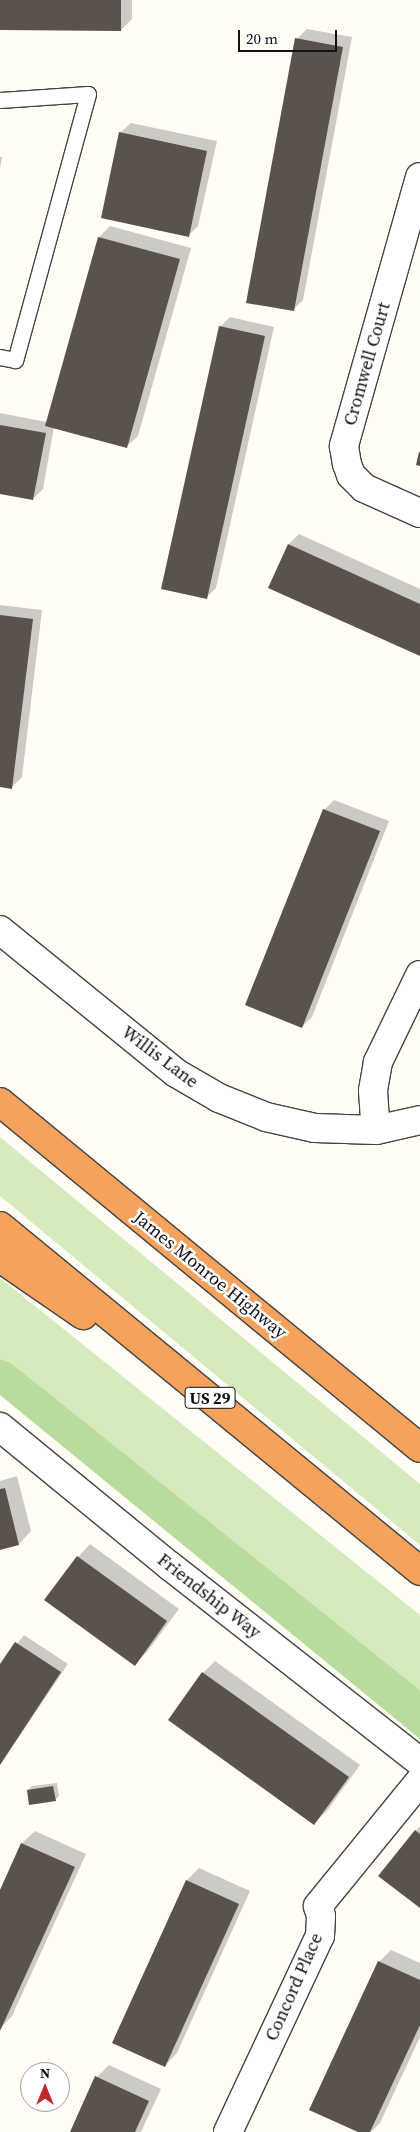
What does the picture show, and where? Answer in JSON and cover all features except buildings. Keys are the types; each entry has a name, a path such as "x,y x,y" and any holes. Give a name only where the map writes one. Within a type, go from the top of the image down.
{"highway":[{"name":"James Monroe Highway","path":"0,1102 420,1448"},
{"name":"US 29","path":"0,1226 420,1571"},
{"path":"0,1258 234,1418"}],"street":[{"name":"Cromwell Court","path":"420,177 344,446 351,475 364,488 420,513"},
{"name":"Willis Lane","path":"0,930 176,1073 219,1098 266,1117 315,1128 376,1130 420,1120"},
{"path":"376,1130 373,1091 378,1062 420,975"},
{"name":"Friendship Way","path":"0,1427 170,1566 420,1762"},
{"name":"Concord Place","path":"228,2132 320,1936 321,1916 318,1906 420,1781"}],"lane":[{"path":"0,100 88,94 15,360 0,357"}],"green space":[{"path":"0,1137 420,1484 420,1545 0,1196"},
{"path":"0,1278 420,1615 420,1690 11,1363 0,1359"},
{"path":"0,1359 11,1363 420,1690 420,1739 0,1395"}]}
